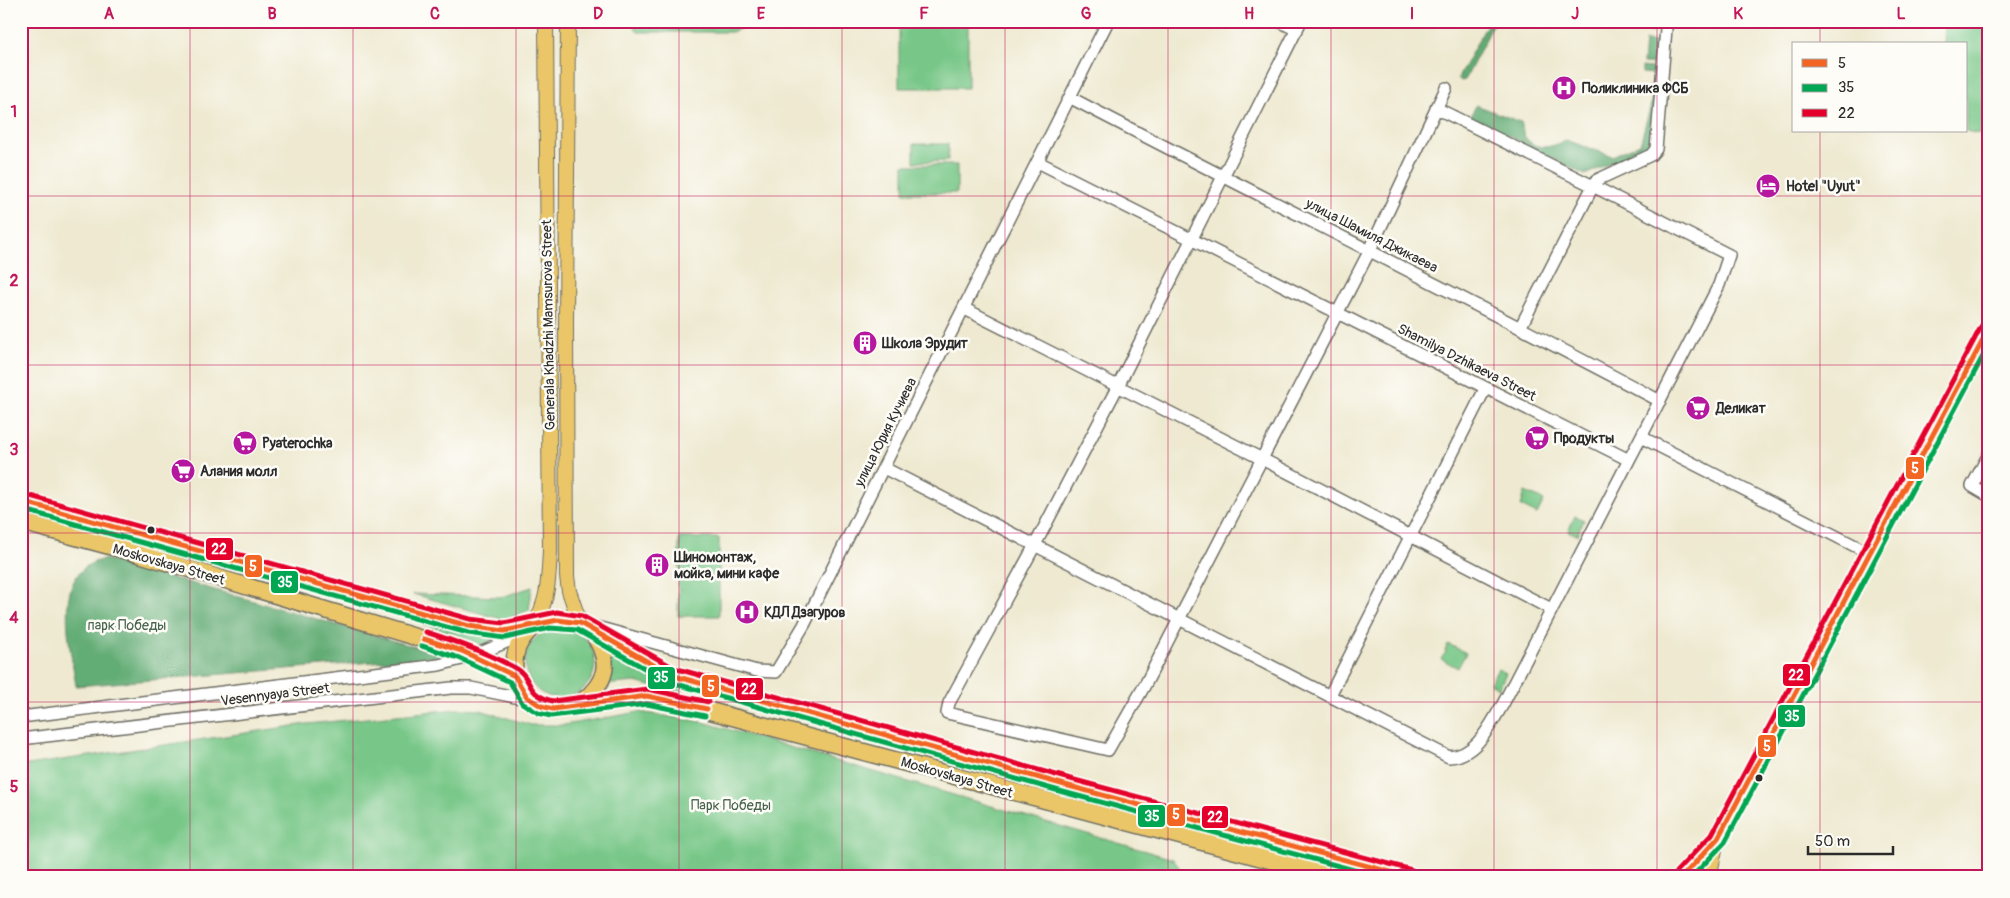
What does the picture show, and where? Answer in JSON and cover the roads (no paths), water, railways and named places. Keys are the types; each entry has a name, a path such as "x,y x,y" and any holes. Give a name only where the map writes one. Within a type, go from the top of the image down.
{"highway":[{"name":"Moskovskaya Street","path":"21,501 469,626 504,631 529,630 549,619 564,618 585,627 671,675 1065,785 1410,877"},
{"name":"Moskovskaya Street","path":"21,522 138,554 462,651 515,676"},
{"path":"578,705 594,693 602,680 604,667 604,654 599,642 585,627"},
{"path":"529,630 516,648 514,662 515,676 520,687 531,700"},
{"name":"Moskovskaya Street","path":"531,700 553,709 564,709 578,705 647,696 665,699 1334,877"}],"main road":[{"name":"Generala Khadzhi Mamsurova Street","path":"529,630 545,605 548,593 550,551 546,21"},
{"name":"Generala Khadzhi Mamsurova Street","path":"568,21 567,576 568,591 585,627"},
{"path":"1682,877 1718,838 1871,554 1982,357 1989,329"},
{"path":"1709,877 1718,838"}],"street":[{"name":"улица Юрия Кучиева","path":"585,627 757,671 776,672 804,625 965,309 1108,21"},
{"path":"1278,21 1299,26 1190,238 1118,386 1035,545 949,703 947,713 1108,750 1180,618 1338,313 1370,250 1446,88"},
{"path":"1521,326 1597,180 1651,155 1656,150 1666,29"},
{"name":"улица Шамиля Джикаева","path":"1070,98 1521,326 1660,401"},
{"path":"884,468 1449,757 1458,757 1467,752 1484,736 1503,704 1719,286 1729,255 1436,108"},
{"name":"Shamilya Dzhikaeva Street","path":"1038,162 1629,460"},
{"path":"965,309 1262,459 1551,609"},
{"path":"1330,695 1485,389"},
{"path":"1641,437 1871,554"},
{"path":"1989,454 1972,486 1989,496"},
{"name":"Vesennyaya Street","path":"21,717 439,665 472,656 529,630"},
{"name":"Vesennyaya Street","path":"21,739 452,688 471,688 531,700"}],"place":[{"name":"Поликлиника ФСБ","path":"1564,88"},
{"name":"Hotel \"Uyut\"","path":"1768,186"},
{"name":"Школа Эрудит","path":"865,343"},
{"name":"Деликат","path":"1698,408"},
{"name":"Продукты","path":"1537,438"},
{"name":"Pyaterochka","path":"245,443"},
{"name":"Алания молл","path":"183,471"},
{"name":"Шиномонтаж, мойка, мини кафе","path":"657,565"},
{"name":"КДЛ Дзагуров","path":"747,612"}],"park label":[{"name":"парк Победы","path":"127,625"},
{"name":"Парк Победы","path":"731,805"}]}
